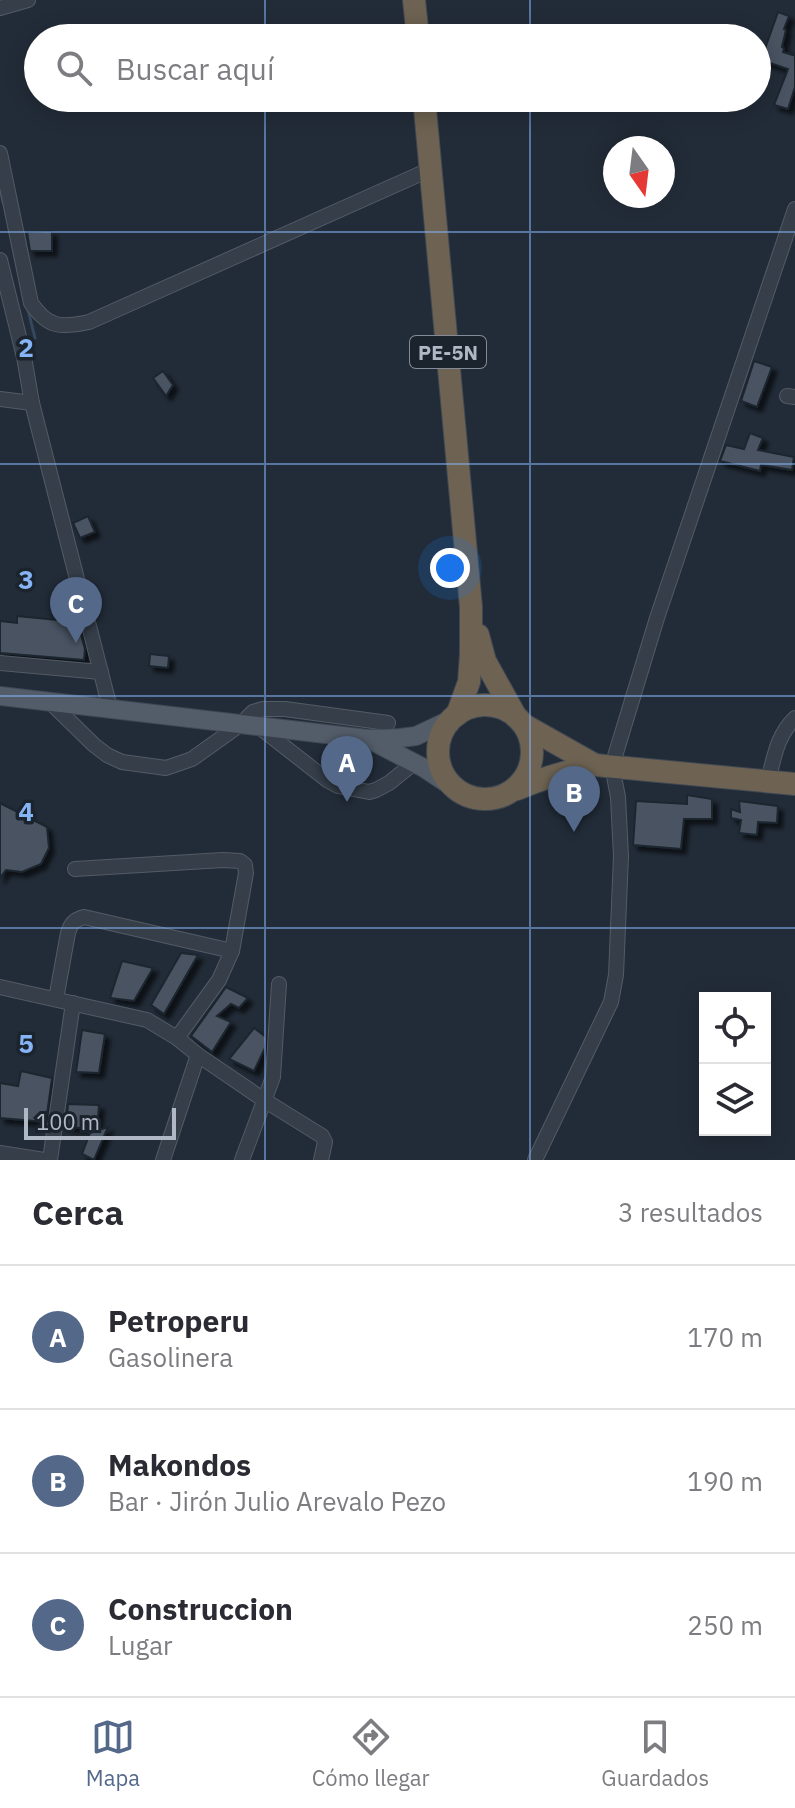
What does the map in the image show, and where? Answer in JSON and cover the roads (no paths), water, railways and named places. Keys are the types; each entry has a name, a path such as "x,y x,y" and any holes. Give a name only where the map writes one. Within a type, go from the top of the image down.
{"highway":[{"path":"414,0 417,24"},
{"name":"PE-5N","path":"425,112 471,607 469,682 454,717"},
{"name":"PE-5N","path":"471,607 485,661 520,721"},
{"path":"604,766 520,721 503,708 487,705 471,707 454,717 443,731 439,744 438,758 450,783 460,792 483,799 495,798 565,771 604,766 795,784"},
{"path":"506,794 524,778 532,755 531,739 520,721"}],"main road":[{"path":"0,696 368,739 416,736 454,717"},
{"path":"368,739 415,762 460,792"}],"street":[{"path":"0,8 28,0"},
{"path":"0,153 31,303 40,316 53,324 68,326 89,322 431,169"},
{"path":"535,1160 611,1002 616,975 621,856 618,797 604,766 795,209"},
{"path":"0,260 32,403 110,708"},
{"path":"0,399 32,403"},
{"path":"0,663 101,672"},
{"path":"49,701 107,755 122,762 166,768 192,759 250,725 253,712 263,709 388,723"},
{"path":"768,781 778,742 795,718"},
{"path":"250,725 338,786 369,792 376,790 415,762"},
{"path":"75,869 223,860 240,861 245,865 232,951 219,980 177,1038"},
{"path":"56,999 70,925 76,919 84,917 232,951"},
{"path":"242,1160 273,1077 279,984"},
{"path":"0,987 147,1020 322,1136 325,1148 321,1160"},
{"path":"0,1153 47,1160 73,1003"},
{"path":"163,1160 198,1055"}],"waterway":[{"path":"0,189 3,202"},
{"path":"28,310 35,338"}],"place":[{"name":"Construccion","path":"76,643"},
{"name":"Petroperu","path":"347,802"},
{"name":"Makondos","path":"574,832"}]}
